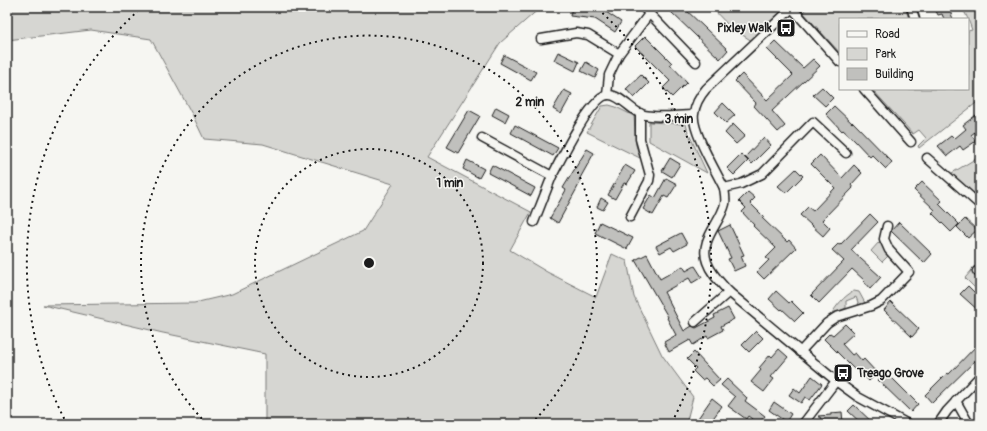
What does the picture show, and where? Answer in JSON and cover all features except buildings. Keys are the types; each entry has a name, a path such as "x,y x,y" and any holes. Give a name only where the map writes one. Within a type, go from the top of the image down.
{"street":[{"path":"642,7 696,62"},
{"path":"911,7 915,18"},
{"path":"839,61 792,8 706,88 695,105 693,115 697,132 724,188 725,204 706,242 706,261 710,269 729,292 800,352 858,397 908,424"},
{"path":"607,95 609,75 619,54 649,14"},
{"path":"541,39 576,33 588,35 619,54"},
{"path":"865,90 912,142"},
{"path":"534,222 552,176 578,129 597,102 607,95 614,96 640,113 653,116 693,115"},
{"path":"630,217 649,181 650,175 640,139 640,113"},
{"path":"724,188 741,184 762,174 813,122 846,153"},
{"path":"482,138 552,176"},
{"path":"927,158 980,205"},
{"path":"800,352 827,323 836,317 871,306 881,301 909,272 889,250 884,239 887,226"},
{"path":"695,322 729,292"},
{"path":"938,424 947,411 980,376"},
{"path":"803,424 836,381"},
{"path":"956,401 969,424"}],"green space":[{"path":"7,7 541,7 500,43 427,157 531,212 510,250 547,272 596,297 612,254 627,261 634,297 662,355 693,397 686,424 265,424 265,354 163,333 43,305 194,303 232,294 363,231 393,184 263,144 204,139 151,39 91,30 7,40"},
{"path":"711,7 793,7 755,43 730,27"},
{"path":"808,7 905,7 909,18 839,18 839,52 803,12"},
{"path":"962,7 980,7 980,100 919,148 918,146 926,138 919,130 913,134 873,90 969,90 969,31 972,30 969,18 968,18"},
{"path":"609,105 634,116 636,145 640,158 587,132 602,106"},
{"path":"649,122 686,124 688,132 707,173 649,141"},
{"path":"980,156 980,188 975,200 947,176"},
{"path":"879,242 891,253 882,262 871,251"},
{"path":"972,270 980,277 980,293 965,278"},
{"path":"854,291 859,292 865,303 859,305 856,297 846,301 846,308 831,315 835,308"}],"place":[{"name":"Pixley Walk","path":"786,28"},
{"name":"Treago Grove","path":"843,373"}]}
